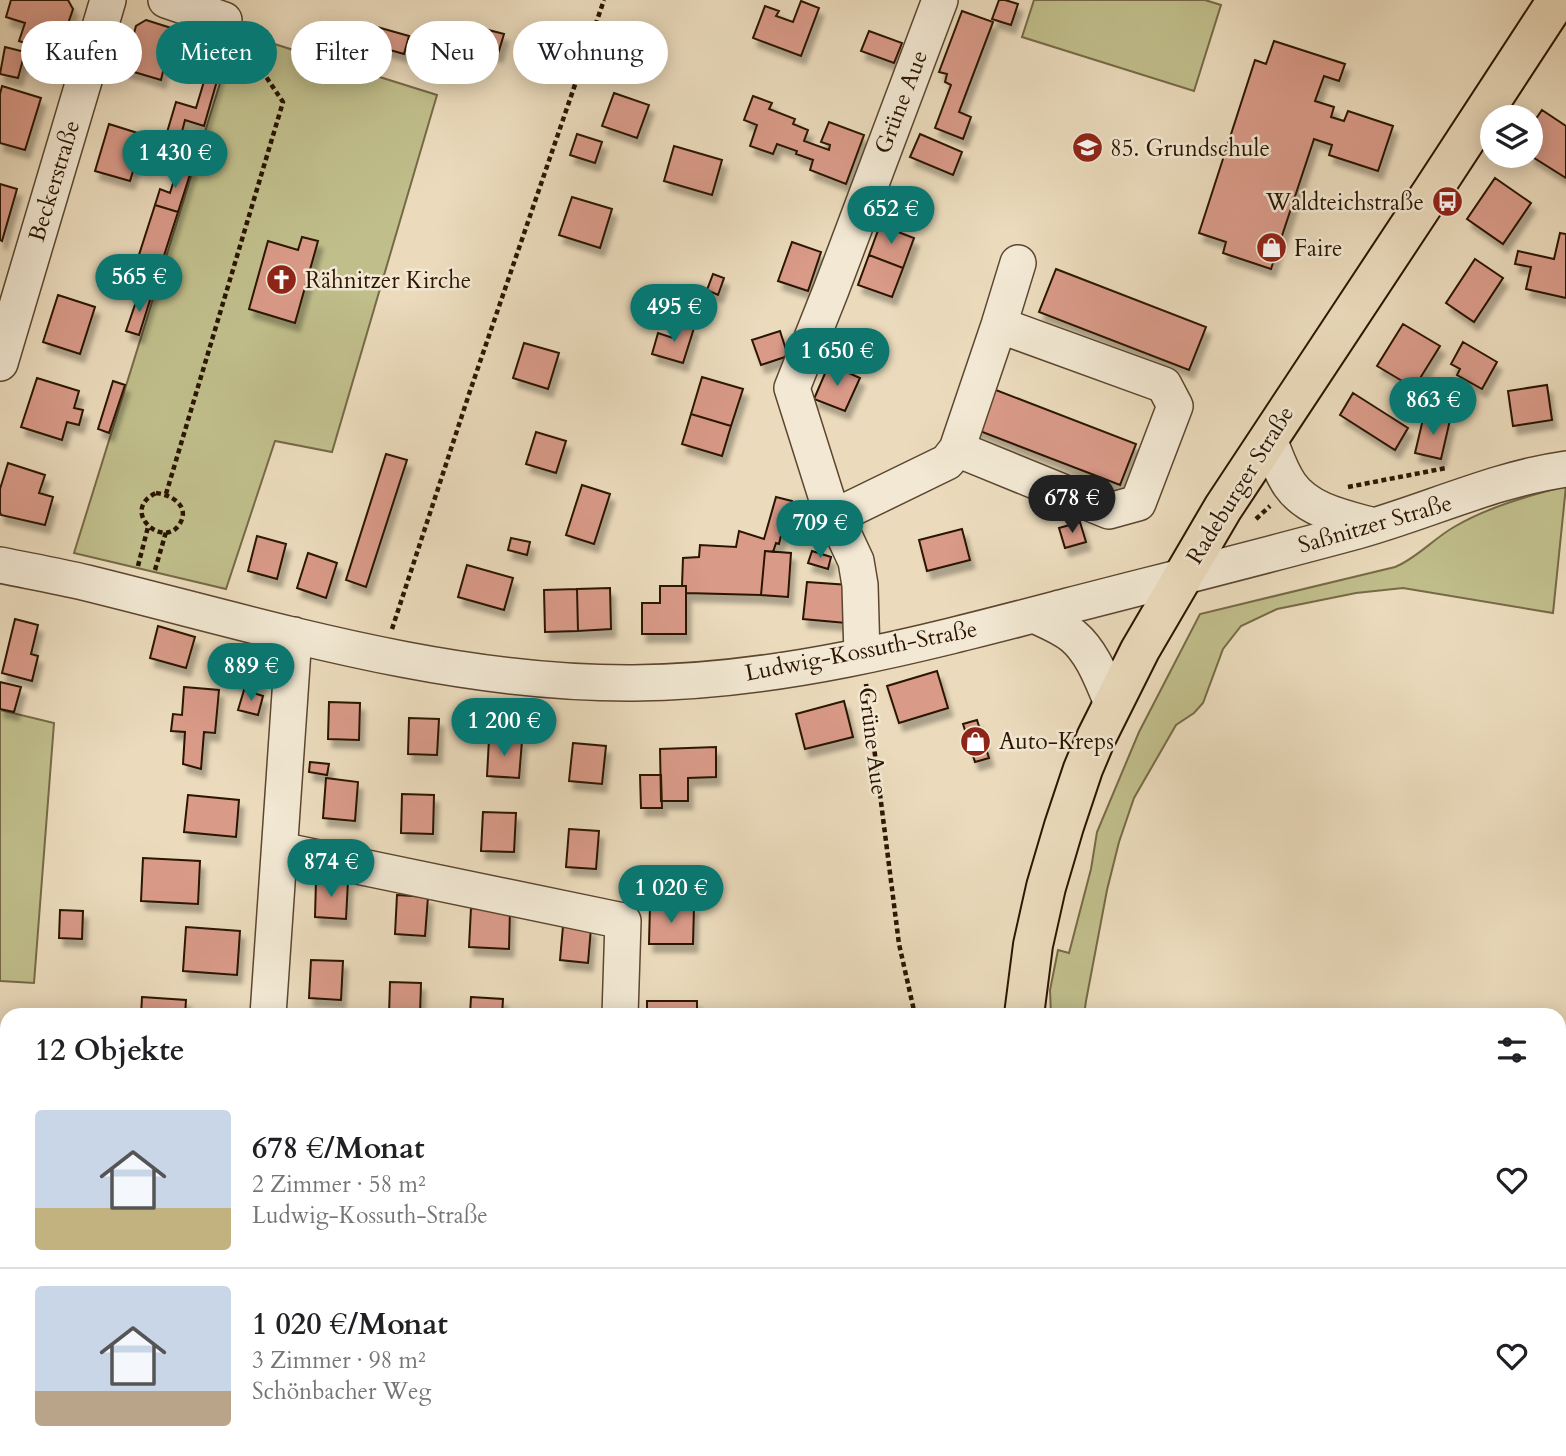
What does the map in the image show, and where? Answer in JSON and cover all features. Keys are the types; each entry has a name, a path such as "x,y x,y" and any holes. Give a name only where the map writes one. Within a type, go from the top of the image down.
{"main road":[{"name":"Radeburger Straße","path":"1025,1008 1033,945 1046,887 1083,769 1112,703 1147,637 1223,508 1557,0"}],"street":[{"name":"Beckerstraße","path":"0,363 108,0"},
{"path":"166,0 224,20"},
{"name":"Grüne Aue","path":"862,656 860,585 856,561 827,499 792,388 940,0"},
{"path":"836,516 947,462 957,449 1018,263"},
{"path":"957,449 1109,511 1139,503 1175,407 1164,385 999,325"},
{"path":"1269,439 1291,487 1310,503 1337,516 1374,526"},
{"name":"Saßnitzer Straße","path":"1182,577 1374,526 1521,478 1566,469"},
{"name":"Ludwig-Kossuth-Straße","path":"0,565 85,582 294,635 431,665 527,678 635,683 752,674 862,656 1182,577"},
{"path":"1034,615 1072,634 1085,648 1112,703"},
{"path":"269,1008 294,635"},
{"path":"280,850 623,921 620,1008"}],"path":[{"path":"383,656 604,0"},
{"path":"166,494 283,102 231,23 224,20"},
{"path":"1342,488 1452,467"},
{"path":"166,494 176,500 183,509 182,521 176,529 156,532 148,527 142,517 142,505 147,498 166,494"},
{"path":"1248,525 1278,498"},
{"path":"136,574 148,527"},
{"path":"153,578 166,532"},
{"name":"Grüne Aue","path":"862,656 899,944 913,1008"}],"shaded area":[{"path":"1034,0 1205,0 1221,5 1194,91 1022,37"},
{"path":"277,45 291,49 291,84 392,84 392,81 437,95 332,452 275,441 226,589 74,553 220,84 277,84"},
{"path":"1566,486 1553,613 1403,588 1356,593 1277,609 1241,626 1223,649 1203,703 1176,725 1134,798 1107,890 1085,1008 1051,1008 1050,990 1058,950 1069,953 1091,869 1097,832 1139,732 1200,614 1395,567 1467,520"},
{"path":"0,710 54,723 34,983 0,981"}],"building":[{"path":"11,0 68,0 73,9 69,21 21,22 6,17"},
{"path":"999,0 1018,4 1011,25 992,19"},
{"path":"801,1 819,8 801,56 753,38 765,6 779,11 776,16 793,22"},
{"path":"962,11 993,22 959,112 971,117 963,139 935,128 951,85 945,82 947,74 939,72"},
{"path":"146,20 156,23 156,79 142,74 142,22"},
{"path":"392,31 406,35 404,54 392,51"},
{"path":"869,31 902,43 894,63 861,51"},
{"path":"499,33 504,34 499,51"},
{"path":"1274,41 1345,64 1339,81 1324,76 1315,101 1334,107 1331,117 1344,121 1348,111 1393,126 1378,171 1329,155 1332,145 1314,139 1271,269 1223,253 1226,242 1199,233 1255,60 1266,64"},
{"path":"5,47 21,51 18,78 0,74"},
{"path":"203,84 216,84 204,126 185,120 179,143 165,139 176,102 196,108"},
{"path":"2,86 41,98 25,150 0,143"},
{"path":"614,93 649,105 637,138 602,126"},
{"path":"753,96 772,103 769,109 795,119 793,124 808,130 804,141 829,150 830,145 821,142 829,122 864,135 846,184 810,170 813,160 796,154 797,151 777,144 773,154 750,146 757,125 744,120"},
{"path":"1543,111 1566,126 1566,178 1543,164"},
{"path":"109,124 144,135 130,181 95,171"},
{"path":"577,134 602,142 595,163 570,155"},
{"path":"920,134 962,152 953,175 910,157"},
{"path":"674,146 722,160 712,195 664,181"},
{"path":"179,164 192,168 178,212 155,205 160,189 170,193"},
{"path":"1495,178 1531,203 1503,244 1467,219"},
{"path":"0,184 17,189 2,241 0,240"},
{"path":"572,197 612,209 600,248 559,235"},
{"path":"155,205 178,212 160,268 137,261"},
{"path":"880,225 914,238 903,268 869,255"},
{"path":"1560,233 1566,234 1566,298 1526,289 1531,267 1515,264 1518,251 1554,259"},
{"name":"Rähnitzer Kirche","path":"302,237 318,241 295,323 249,309 268,241 298,250"},
{"path":"792,242 821,252 808,291 778,281"},
{"path":"869,255 903,268 892,297 858,285"},
{"path":"1475,259 1503,278 1474,322 1446,303"},
{"path":"147,268 159,272 151,297 139,293"},
{"path":"1056,269 1206,327 1189,370 1039,312"},
{"path":"713,274 724,278 718,295 707,290"},
{"path":"139,293 151,297 139,335 126,331"},
{"path":"58,295 95,307 80,354 43,342"},
{"path":"678,323 694,328 683,363 652,354 658,333 673,338"},
{"path":"1403,324 1440,346 1414,388 1377,366"},
{"path":"780,331 788,356 761,365 752,340"},
{"path":"1463,342 1497,362 1482,389 1457,375 1460,369 1451,364"},
{"path":"524,343 559,353 548,389 513,378"},
{"path":"829,364 860,378 845,411 814,399"},
{"path":"702,377 743,389 731,426 691,414"},
{"path":"37,378 79,391 74,408 83,410 79,425 67,422 62,440 21,427"},
{"path":"113,381 125,385 109,433 98,429"},
{"path":"1547,385 1552,420 1513,426 1508,391"},
{"path":"988,387 1136,444 1120,485 972,428"},
{"path":"1353,393 1408,428 1395,450 1340,415"},
{"path":"691,414 731,426 722,456 682,444"},
{"path":"1424,415 1450,420 1441,459 1415,453"},
{"path":"536,432 566,441 556,473 526,464"},
{"path":"386,454 407,460 366,587 346,580"},
{"path":"8,463 45,475 39,493 53,497 45,525 1,515 0,489"},
{"path":"582,485 610,494 594,544 566,535"},
{"path":"776,497 792,501 779,544 776,543 773,552 765,551 761,595 686,593 686,586 682,586 683,558 699,557 700,545 736,547 739,531 764,539"},
{"path":"1080,522 1086,542 1065,548 1059,528"},
{"path":"962,529 970,560 927,571 919,540"},
{"path":"257,536 286,544 277,579 248,571"},
{"path":"511,538 530,542 527,555 508,550"},
{"path":"765,551 791,553 788,597 761,595"},
{"path":"812,551 831,557 828,569 808,563"},
{"path":"308,553 337,563 326,598 297,588"},
{"path":"467,565 513,578 504,610 458,597"},
{"path":"807,582 849,585 846,623 803,619"},
{"path":"660,586 686,586 686,634 642,634 642,603 660,603"},
{"path":"610,588 611,629 578,631 577,589"},
{"path":"577,589 578,631 545,632 544,590"},
{"path":"15,619 38,625 31,654 38,656 32,681 2,673"},
{"path":"158,626 195,637 186,668 150,658"},
{"path":"231,647 269,657 260,688 222,678"},
{"path":"937,671 948,708 899,723 887,686"},
{"path":"0,682 21,687 14,712 0,709"},
{"path":"184,687 219,690 215,733 204,732 201,769 183,764 185,732 171,731 173,714 182,715"},
{"path":"244,690 263,696 258,715 238,710"},
{"path":"844,701 853,737 805,749 796,714"},
{"path":"329,702 360,703 359,740 328,739"},
{"path":"409,718 439,719 437,755 408,754"},
{"name":"Auto-Kreps","path":"977,720 989,758 975,762 963,724"},
{"path":"489,739 522,741 519,778 487,776"},
{"path":"573,743 606,746 602,784 569,781"},
{"path":"716,747 716,777 688,778 688,801 661,801 660,749"},
{"path":"310,762 329,764 327,775 309,772"},
{"path":"640,775 661,775 662,808 641,808"},
{"path":"326,778 358,782 355,821 323,818"},
{"path":"402,794 434,795 433,834 401,833"},
{"path":"188,795 239,800 236,837 184,832"},
{"path":"483,812 516,813 514,852 481,851"},
{"path":"569,829 599,831 596,869 566,867"},
{"path":"143,858 200,861 198,904 141,901"},
{"path":"316,880 348,881 346,919 315,917"},
{"path":"397,895 428,897 425,936 395,934"},
{"path":"650,905 694,906 693,944 649,944"},
{"path":"471,908 510,909 509,949 469,947"},
{"path":"60,910 83,911 82,939 59,938"},
{"path":"563,926 591,928 588,963 560,960"},
{"path":"186,927 240,931 237,975 183,971"},
{"path":"311,960 343,961 341,1000 309,998"},
{"path":"390,982 421,983 420,1008 389,1008"},
{"path":"142,997 186,1000 185,1008 141,1008"},
{"path":"471,997 503,999 502,1008 470,1008"},
{"path":"647,1001 697,1001 697,1008 647,1008"}],"place":[{"name":"85. Grundschule","path":"1087,148"},
{"name":"Waldteichstraße","path":"1447,202"},
{"name":"Faire","path":"1271,248"},
{"name":"Rähnitzer Kirche","path":"282,280"},
{"name":"Auto-Kreps","path":"976,741"}]}
